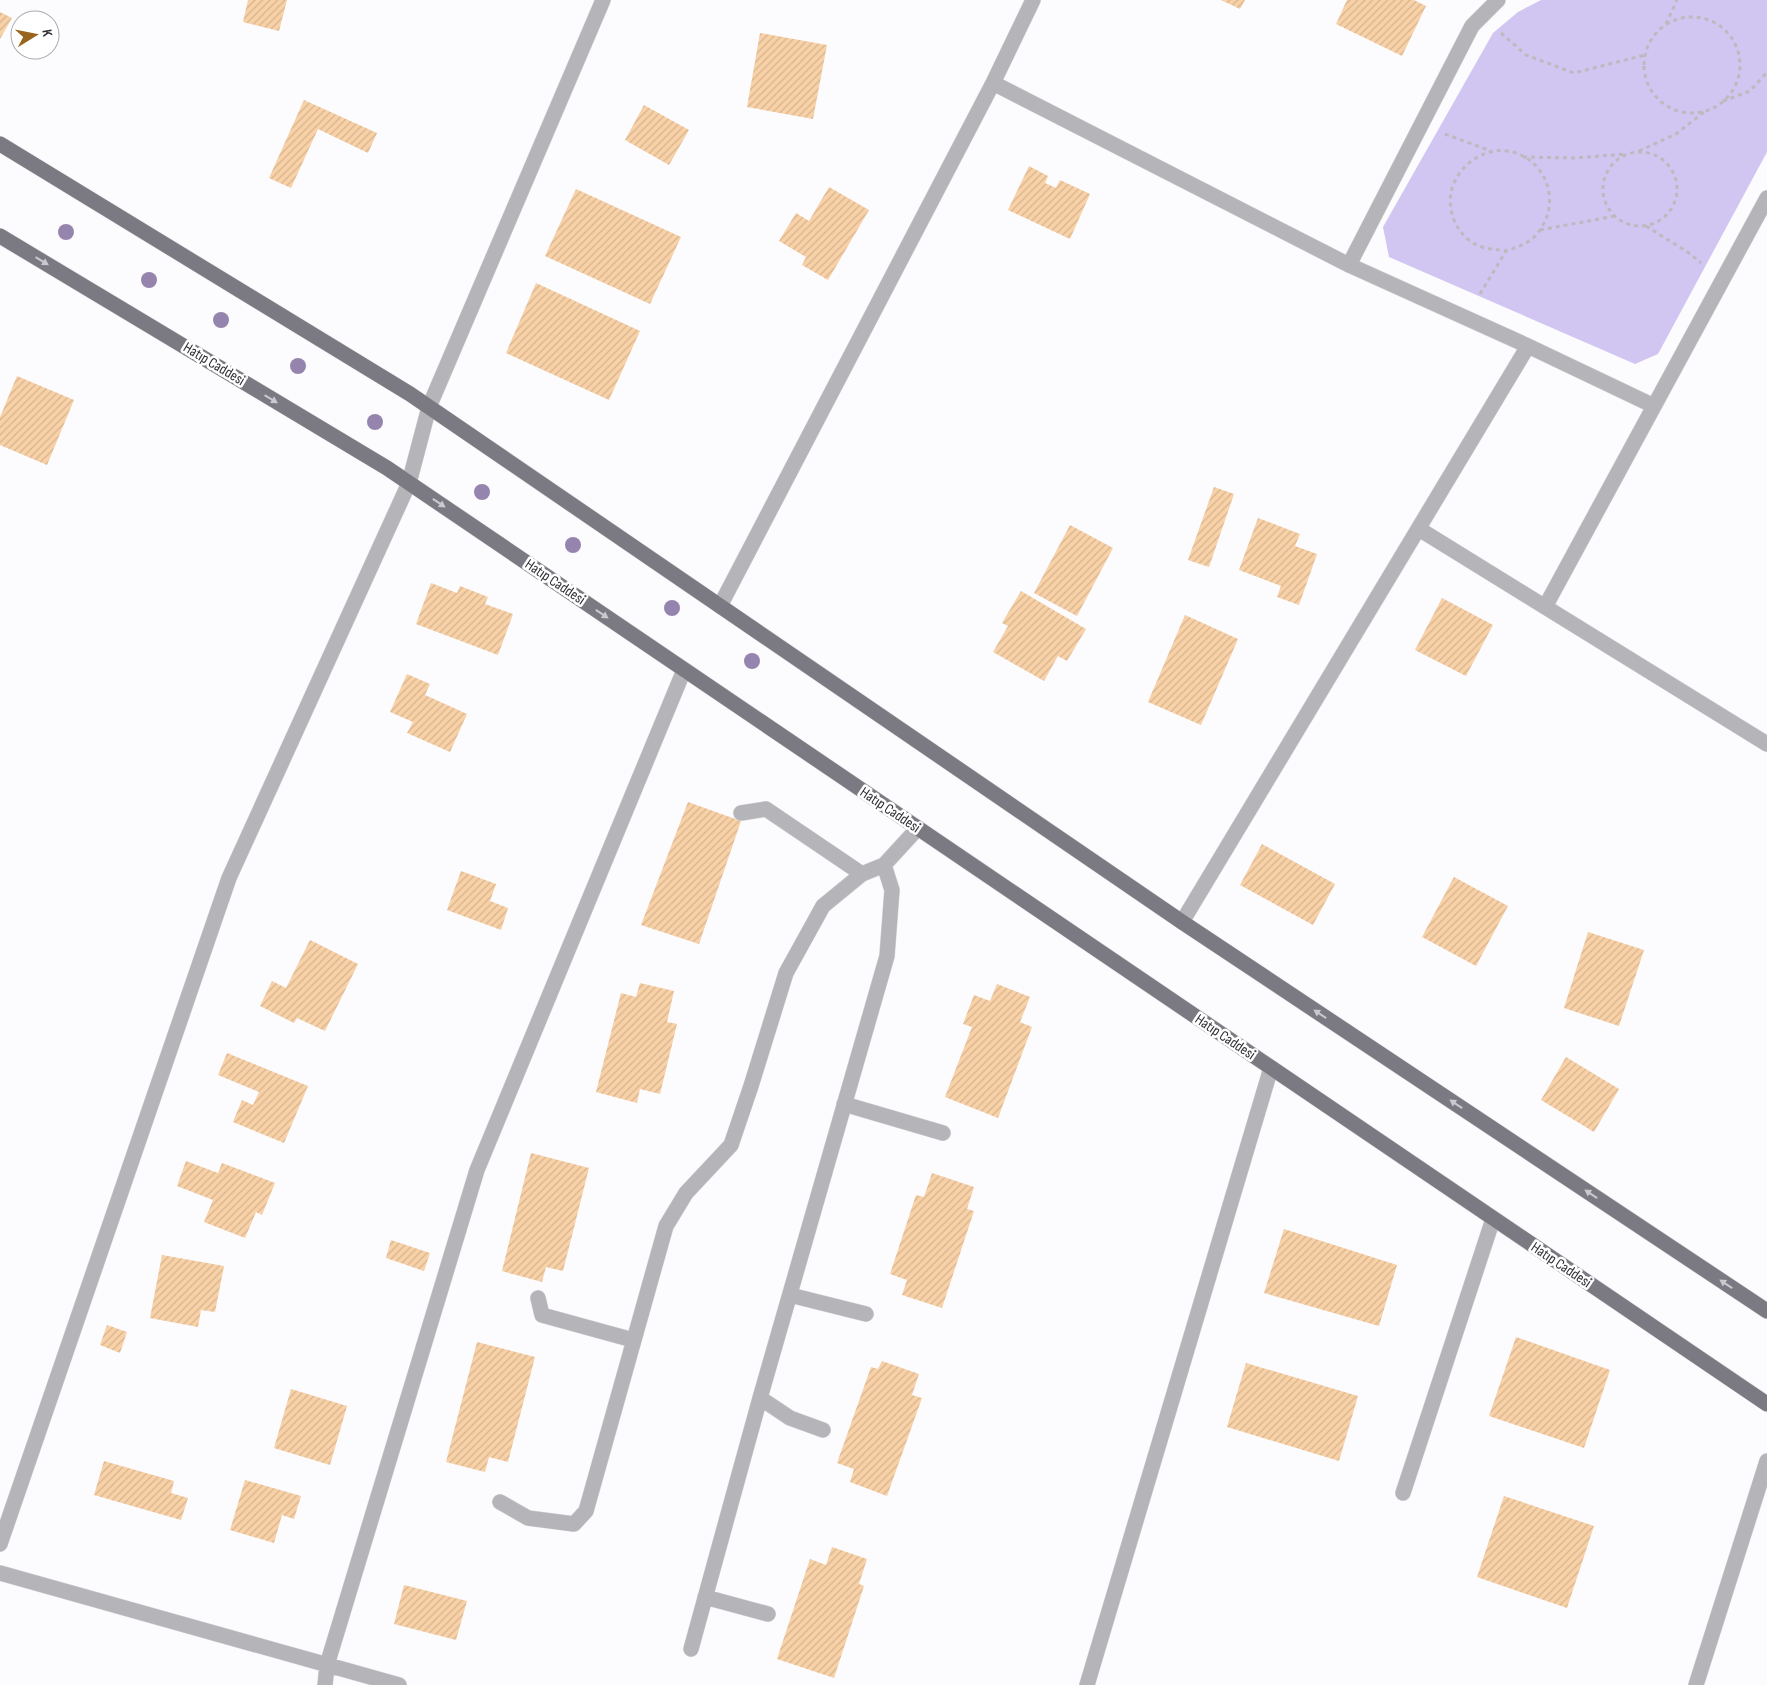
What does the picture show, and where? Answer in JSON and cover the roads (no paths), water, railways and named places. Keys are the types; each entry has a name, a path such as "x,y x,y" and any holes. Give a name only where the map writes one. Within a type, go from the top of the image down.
{"main road":[{"path":"0,144 410,394 1182,922 1767,1311"},
{"name":"Hatıp Caddesi","path":"1,238 409,483 1767,1404"}],"street":[{"path":"0,1544 229,878 409,483 429,407 603,0"},
{"path":"720,606 993,83 1033,0"},
{"path":"1349,265 1472,26 1498,0"},
{"path":"993,83 1349,265 1528,346 1654,406"},
{"path":"1545,607 1767,198"},
{"path":"1182,922 1528,346"},
{"path":"1419,529 1767,744"},
{"path":"324,1685 327,1665 478,1170 684,670"},
{"path":"741,813 766,809 862,874"},
{"path":"500,1502 528,1518 574,1524 586,1511 666,1226 686,1193 731,1145 752,1086 786,973 823,906 862,874 884,865 918,828"},
{"path":"691,1649 760,1398 887,956 892,890 884,865"},
{"path":"1088,1685 1271,1068"},
{"path":"844,1104 943,1133"},
{"path":"1403,1493 1493,1219"},
{"path":"790,1295 866,1314"},
{"path":"538,1298 542,1315 633,1340"},
{"path":"760,1398 790,1418 823,1430"},
{"path":"1696,1685 1767,1461"},
{"path":"0,1573 399,1685"},
{"path":"705,1597 768,1614"}]}
